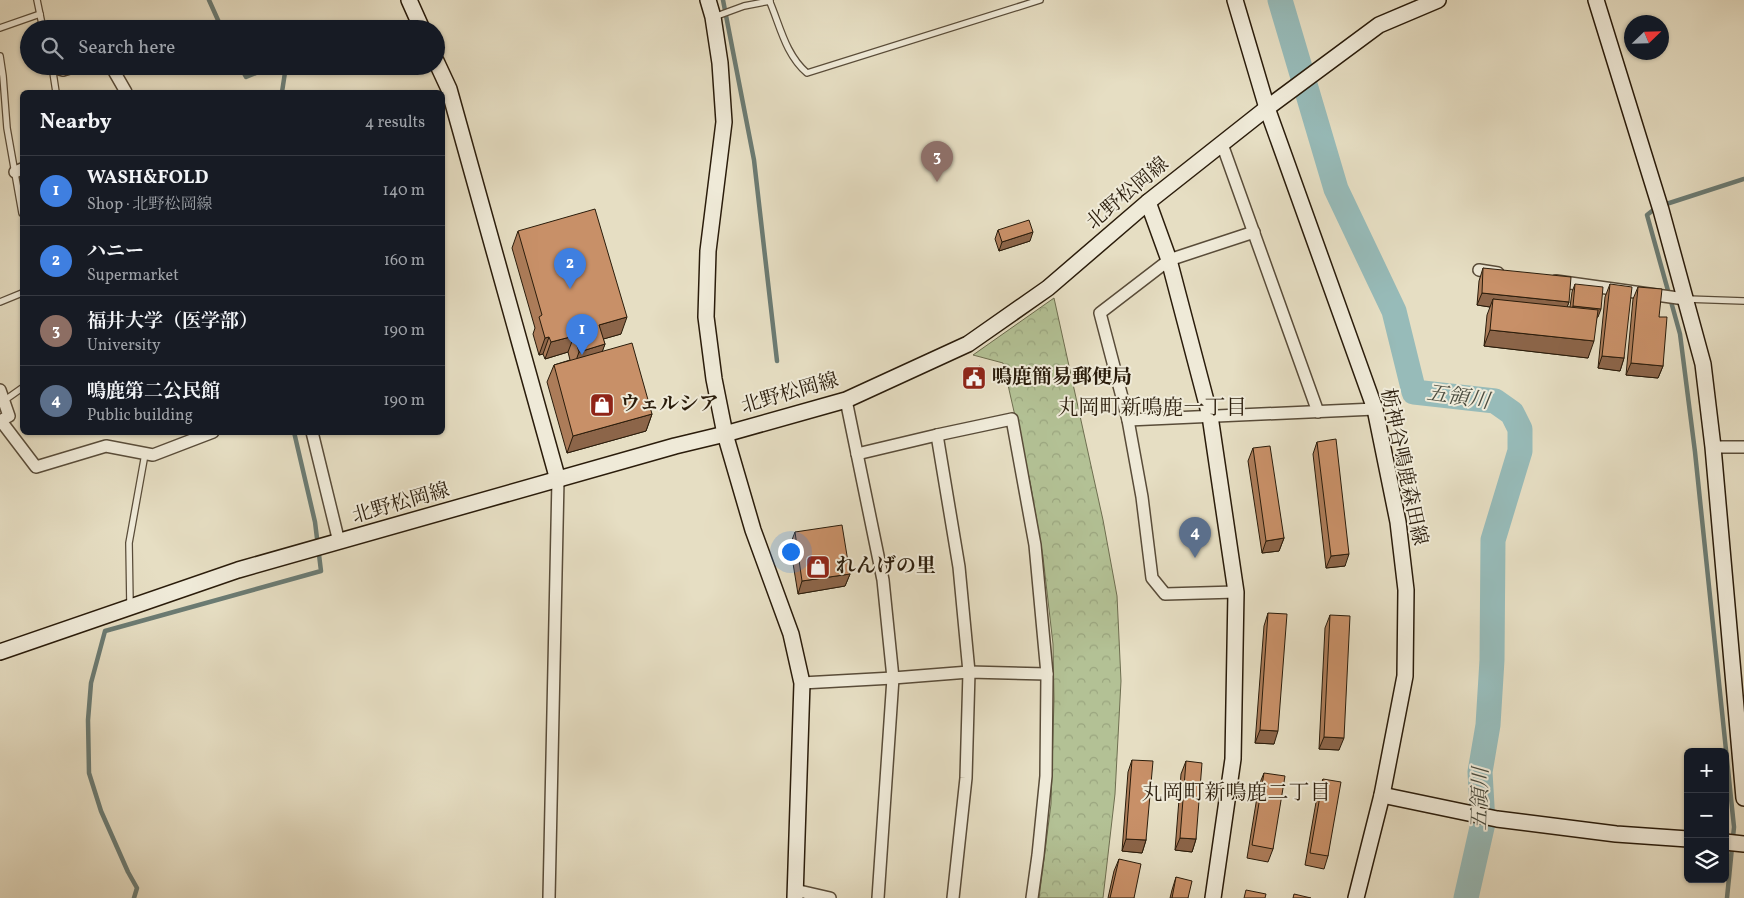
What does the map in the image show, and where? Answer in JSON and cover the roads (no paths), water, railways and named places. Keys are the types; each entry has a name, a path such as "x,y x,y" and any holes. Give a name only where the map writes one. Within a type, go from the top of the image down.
{"street":[{"path":"409,0 418,20"},
{"path":"708,0 713,17 720,62 724,122 708,251 706,317 714,380 725,434 753,530 791,634 802,683 795,894 830,898"},
{"name":"栃神谷鳴鹿森田線","path":"1235,0 1267,108 1375,409 1398,522 1406,590 1405,676 1382,795 1356,898"},
{"name":"北野松岡線","path":"0,652 238,570 675,446 846,400 968,344 1048,288 1148,202 1267,108 1379,25 1438,0"},
{"path":"1596,0 1661,210 1703,364 1713,447 1744,798"},
{"path":"116,75 125,90"},
{"path":"439,75 443,90"},
{"path":"445,98 558,480 548,898"},
{"path":"1222,144 1318,412"},
{"path":"1148,202 1169,260 1210,416 1236,592 1233,759 1213,898"},
{"path":"1236,592 1165,594 1152,578 1142,498 1128,420 1100,313 1169,260 1254,232"},
{"path":"1479,270 1509,274"},
{"path":"1548,280 1685,299"},
{"path":"2,395 9,416 0,421 36,467 106,446 154,455 205,435"},
{"path":"846,400 883,580 893,678 878,898"},
{"path":"1128,420 1375,409"},
{"path":"857,454 1012,419 1034,545 1047,674 1046,776 1032,898"},
{"path":"313,435 339,542"},
{"path":"937,435 959,567 969,672 966,778 954,898"},
{"path":"1713,447 1744,447"},
{"path":"802,683 969,672 1047,674"},
{"path":"1382,795 1497,820 1616,834 1684,839"},
{"path":"1729,842 1744,844"}],"lane":[{"path":"37,0 41,20"},
{"path":"713,17 744,6 769,1 787,47 796,64 807,73 1040,0"},
{"path":"23,20 40,14"},
{"path":"0,28 20,21"},
{"path":"0,56 7,128 19,170 20,184"},
{"path":"53,75 56,90"},
{"path":"0,302 20,293"},
{"path":"1685,299 1744,301"},
{"path":"2,395 20,389"},
{"path":"130,607 129,543 146,454"}],"waterway":[{"path":"209,0 218,20"},
{"path":"723,0 754,160 777,361"},
{"name":"五領川","path":"1280,0 1336,189 1394,311 1414,392 1495,401 1512,413 1520,429 1520,451 1493,540 1492,660 1488,725 1480,772 1483,823 1466,898"},
{"path":"245,75 246,77 251,75"},
{"path":"282,90 285,75"},
{"path":"1727,898 1734,827 1695,452 1680,334 1647,215 1657,207 1744,179"},
{"path":"134,898 137,888 101,811 89,773 88,720 91,683 105,631 321,571 315,522 295,435"}],"place":[{"name":"福井大学（医学部）","path":"937,182"},
{"name":"ハニー","path":"570,289"},
{"name":"WASH&FOLD","path":"582,355"},
{"name":"鳴鹿簡易郵便局","path":"974,378"},
{"name":"ウェルシア","path":"602,405"},
{"name":"鳴鹿第二公民館","path":"1195,558"},
{"name":"れんげの里","path":"818,567"}],"district":[{"name":"丸岡町新鳴鹿一丁目","path":"1152,408"},
{"name":"丸岡町新鳴鹿二丁目","path":"1236,793"}]}
